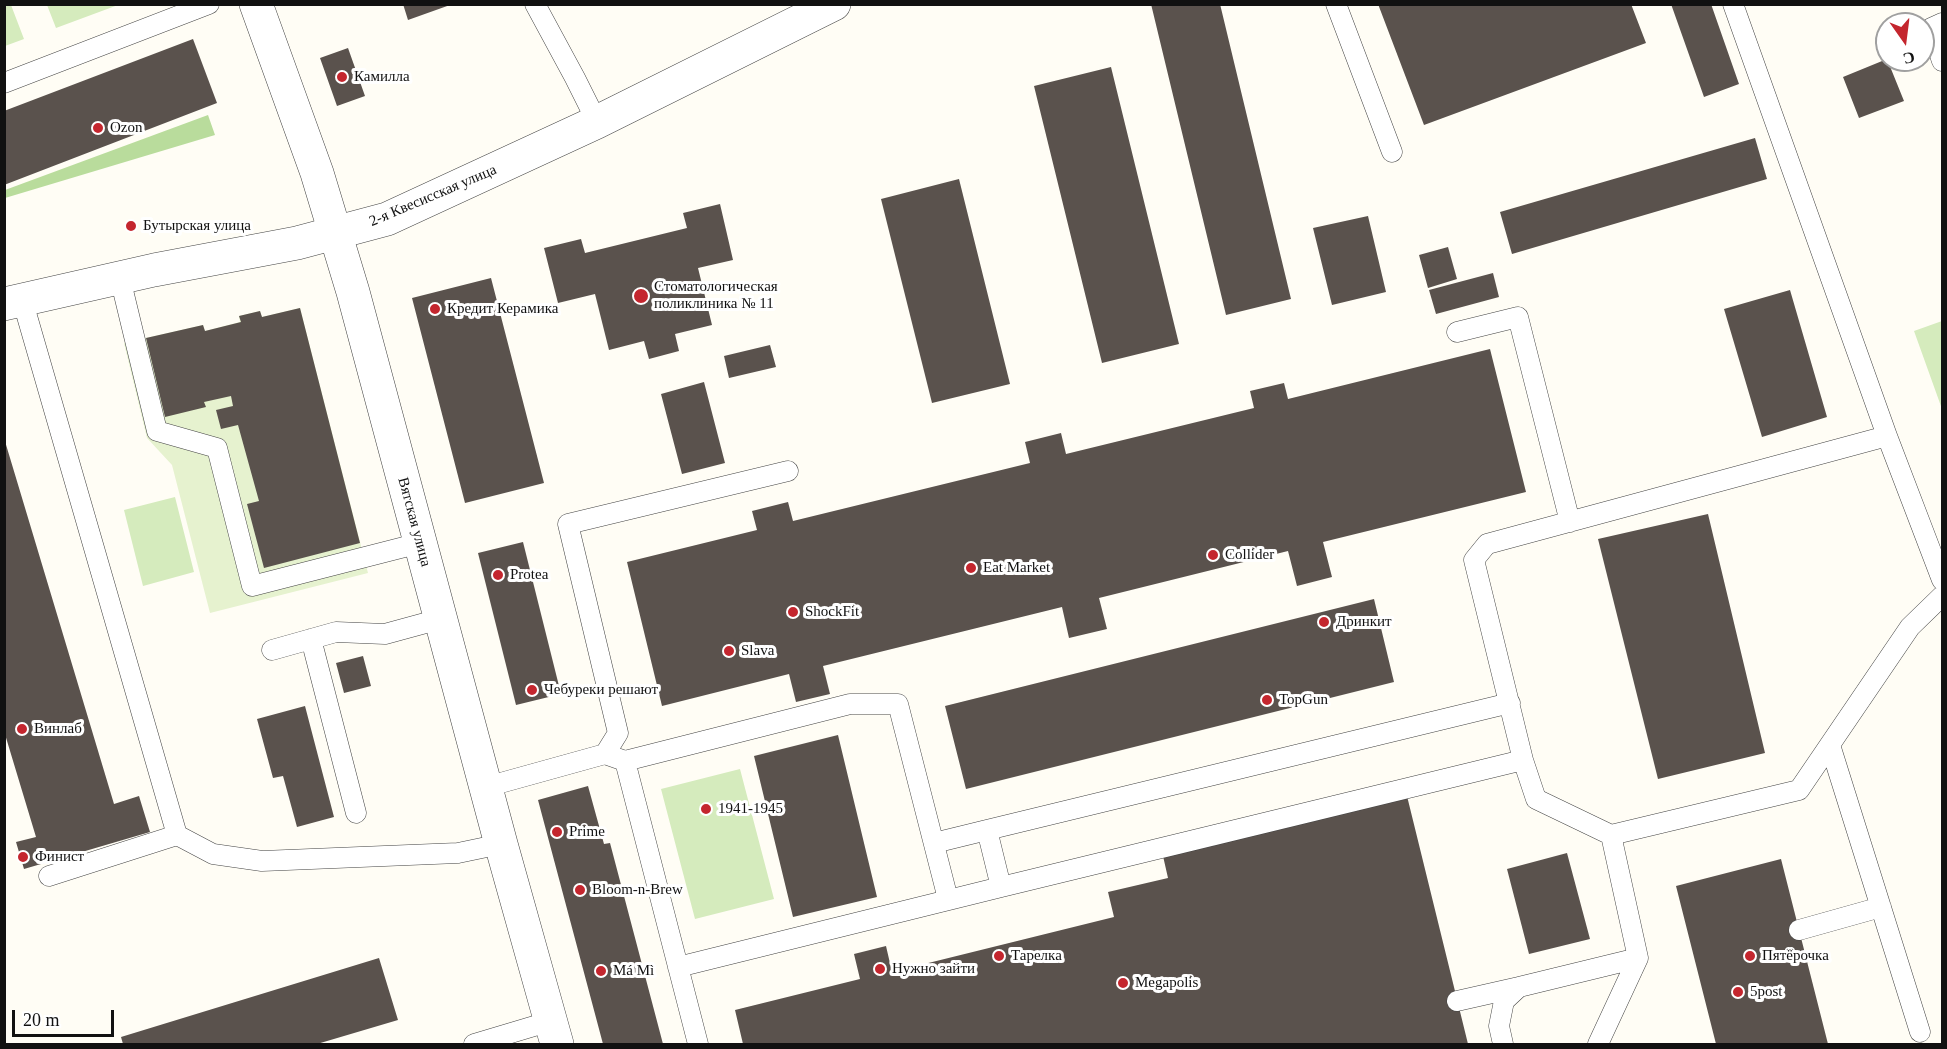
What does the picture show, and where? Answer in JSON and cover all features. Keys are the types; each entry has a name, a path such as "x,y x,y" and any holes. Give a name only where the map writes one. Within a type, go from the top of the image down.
{"street":[{"name":"Вятская улица","path":"256,4 317,173 336,234 554,1033"},
{"name":"2-я Квесисская улица","path":"13,302 336,234 387,219 597,122 822,7"}],"lane":[{"path":"4,83 209,4"},
{"path":"535,4 597,122"},
{"path":"1336,4 1392,152"},
{"path":"1733,4 1887,436 1942,580"},
{"path":"1942,23 1931,28 1942,61"},
{"path":"120,278 157,432 216,448 252,586 420,543"},
{"path":"13,302 177,835 213,854 262,861 458,854 501,844"},
{"path":"1457,332 1518,316 1570,522"},
{"path":"1887,436 1487,544 1474,560 1523,760 1536,799 1611,835 1799,790 1910,627 1942,596"},
{"path":"605,754 618,734 568,524 788,471"},
{"path":"272,650 336,632 385,634 440,619"},
{"path":"311,639 356,813"},
{"path":"934,843 1510,703"},
{"path":"486,787 605,754 625,761 850,704 898,704 948,899"},
{"path":"1830,745 1920,1032"},
{"path":"678,967 948,899 1523,760"},
{"path":"625,761 698,1044"},
{"path":"987,830 1001,887"},
{"path":"49,876 177,835"},
{"path":"1598,1044 1638,958 1611,835"},
{"path":"1799,930 1881,907"},
{"path":"1457,1001 1638,958"},
{"path":"1503,1044 1499,1026 1504,1001 1519,987"},
{"path":"474,1044 554,1033"}],"green space":[{"path":"5,4 11,5 24,39 5,46"},
{"path":"47,5 118,5 56,28"},
{"path":"208,115 215,135 5,198 5,190"},
{"path":"300,308 368,573 210,613 172,465 147,438 124,343 203,325 205,331 240,322 239,316 260,311 262,317"},
{"path":"1942,321 1942,409 1914,331"},
{"path":"175,497 194,572 143,586 124,510"},
{"path":"740,769 774,899 695,919 661,789"}],"building":[{"path":"403,4 450,4 450,5 408,20"},
{"path":"1151,4 1220,4 1291,299 1226,315"},
{"path":"1378,4 1631,4 1646,43 1424,125"},
{"path":"1671,4 1711,4 1739,84 1704,97"},
{"path":"193,39 217,103 4,185 4,111"},
{"name":"Камилла","path":"348,48 365,96 337,106 320,58"},
{"path":"1875,64 1875,72 1892,72 1904,101 1859,118 1843,77"},
{"path":"1111,67 1179,344 1102,363 1034,86"},
{"path":"1755,138 1767,179 1512,254 1500,212"},
{"path":"959,179 1010,384 932,403 881,199"},
{"path":"720,204 733,260 698,268 712,325 675,334 679,351 649,359 644,341 609,350 595,294 558,303 544,248 581,239 585,253 687,228 683,213"},
{"path":"1368,216 1386,292 1332,305 1313,228"},
{"path":"1448,247 1457,279 1428,288 1419,255"},
{"path":"1493,273 1499,297 1436,314 1429,290"},
{"path":"491,278 544,483 465,503 412,298"},
{"path":"1790,290 1827,417 1762,437 1724,309"},
{"path":"300,308 360,543 264,568 247,504 259,501 238,425 221,429 216,410 233,406 231,396 204,402 206,407 165,417 146,338 203,325 205,331 241,322 239,316 260,311 262,317"},
{"path":"770,345 776,367 729,378 724,356"},
{"path":"1490,349 1526,492 1323,542 1332,577 1297,586 1288,551 1099,598 1107,629 1069,638 1062,607 823,666 830,694 796,702 789,674 662,706 627,562 757,530 752,511 788,502 793,521 1030,463 1025,442 1061,433 1066,454 1254,408 1250,391 1284,383 1288,399"},
{"path":"704,382 725,463 682,474 661,394"},
{"path":"4,438 114,804 139,796 150,832 24,869 16,842 36,837 4,731"},
{"path":"1708,514 1765,753 1658,779 1598,539"},
{"path":"523,542 561,694 516,705 478,553"},
{"path":"1374,599 1394,682 966,789 945,706"},
{"path":"363,656 371,686 344,693 336,663"},
{"path":"305,706 334,817 297,827 283,776 273,778 257,719"},
{"path":"838,735 877,897 793,917 754,756"},
{"path":"588,786 604,844 610,843 663,1044 603,1044 538,800"},
{"path":"1407,796 1468,1044 743,1044 735,1010 860,979 854,954 886,946 892,972 1114,917 1108,892 1168,878 1163,856"},
{"path":"1567,853 1590,939 1529,954 1507,869"},
{"path":"1781,859 1828,1044 1716,1044 1676,886"},
{"path":"379,958 398,1020 317,1044 123,1044 121,1037"}],"place":[{"name":"Камилла","path":"342,77"},
{"name":"Ozon","path":"98,128"},
{"name":"Бутырская улица","path":"131,226"},
{"name":"Стоматологическая поликлиника № 11","path":"641,296"},
{"name":"Кредит Керамика","path":"435,309"},
{"name":"Collider","path":"1213,555"},
{"name":"Eat Market","path":"971,568"},
{"name":"Protea","path":"498,575"},
{"name":"ShockFit","path":"793,612"},
{"name":"Дринкит","path":"1324,622"},
{"name":"Slava","path":"729,651"},
{"name":"Чебуреки решают","path":"532,690"},
{"name":"TopGun","path":"1267,700"},
{"name":"Винлаб","path":"22,729"},
{"name":"1941-1945","path":"706,809"},
{"name":"Prime","path":"557,832"},
{"name":"Финист","path":"23,857"},
{"name":"Bloom-n-Brew","path":"580,890"},
{"name":"Тарелка","path":"999,956"},
{"name":"Пятёрочка","path":"1750,956"},
{"name":"Нужно зайти","path":"880,969"},
{"name":"Má Mì","path":"601,971"},
{"name":"Megapolis","path":"1123,983"},
{"name":"5post","path":"1738,992"}]}
